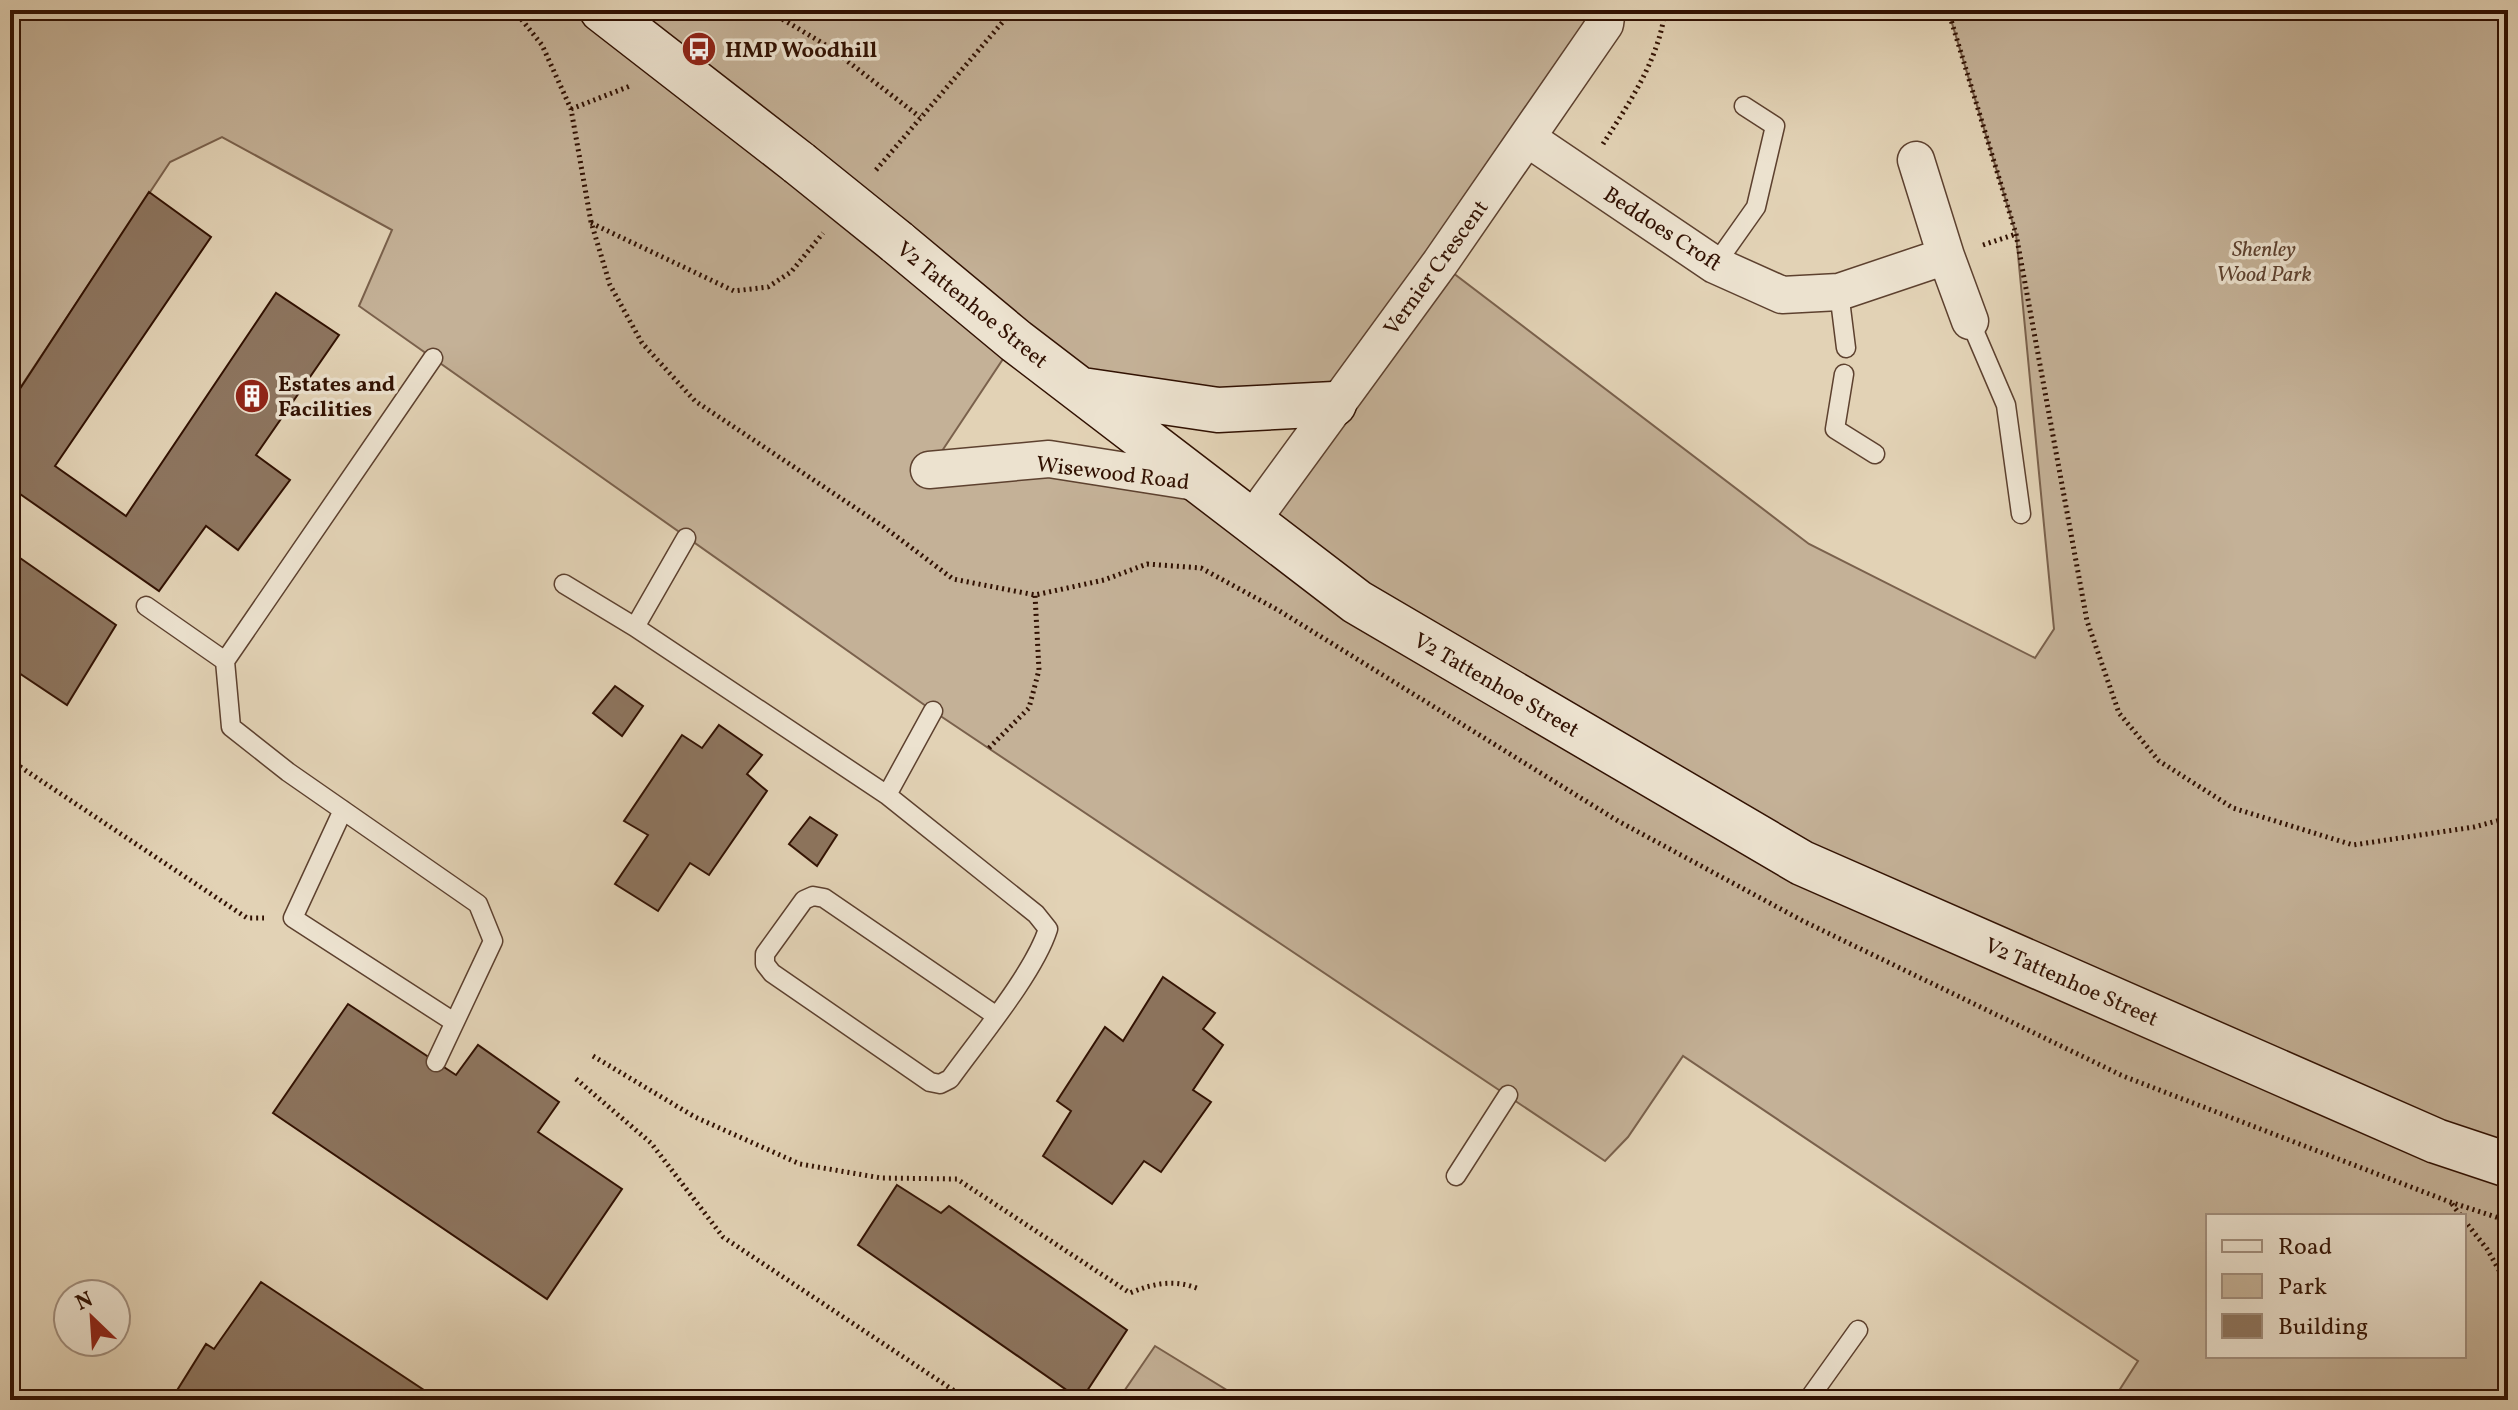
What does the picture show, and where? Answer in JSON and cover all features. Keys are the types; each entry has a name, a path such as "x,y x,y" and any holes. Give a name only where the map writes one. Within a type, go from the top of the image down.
{"street":[{"name":"V2 Tattenhoe Street","path":"602,10 799,163 1079,389 1253,519 1357,602 1802,863 2436,1141 2508,1165"},
{"name":"Vernier Crescent","path":"1253,519 1527,138 1605,24 1607,10"},
{"name":"Beddoes Croft","path":"1527,138 1715,265 1782,295 1839,292 1946,256"},
{"path":"1916,160 1970,321"},
{"path":"1079,389 1218,410 1334,404"},
{"name":"Wisewood Road","path":"929,470 1049,459 1202,483"}],"lane":[{"path":"1715,265 1756,207 1775,126 1744,106"},
{"path":"1839,292 1846,348"},
{"path":"1970,321 2006,405 2021,514"},
{"path":"433,358 225,661 231,727 478,904 493,941 436,1062"},
{"path":"1844,374 1835,429 1875,454"},
{"path":"635,627 686,538"},
{"path":"564,584 635,627 887,795 1036,914 1048,929 1044,943 995,1015 950,1079 940,1084 930,1082 772,973 765,964 765,954 804,900 813,896 824,898 995,1015"},
{"path":"146,606 225,661"},
{"path":"887,795 933,711"},
{"path":"343,810 293,918 454,1022"},
{"path":"1456,1176 1508,1095"},
{"path":"1808,1400 1858,1330"}],"path":[{"path":"514,10 542,45 571,109 591,222 610,285 642,343 695,401 884,527 953,579 1035,595 1104,580 1147,564 1201,568 1291,618 1618,821 1803,921 2123,1076 2450,1202 2508,1221"},
{"path":"767,10 829,47 920,117"},
{"path":"1582,175 1639,88 1662,32 1665,10"},
{"path":"1948,10 2016,234 2087,621 2119,713 2159,761 2233,808 2353,845 2474,827 2508,818"},
{"path":"571,109 632,86"},
{"path":"989,748 1029,708 1039,670 1035,595"},
{"path":"10,760 247,918 293,918"},
{"path":"593,1056 695,1117 800,1164 881,1178 957,1179 1130,1293 1148,1285 1180,1281 1199,1289"},
{"path":"576,1079 651,1143 723,1237 968,1400"},
{"path":"2450,1202 2459,1214"},
{"path":"2466,1223 2487,1249 2508,1286"},
{"path":"2502,1400 2508,1384"}],"green space":[{"name":"Shenley Wood Park","path":"10,10 1607,10 1440,263 1809,544 2035,658 2054,629 2016,234 1948,10 2508,10 2508,1400 2113,1400 2138,1361 1683,1056 1628,1137 1605,1161 933,711 359,306 392,230 222,137 170,162 20,388 10,381","holes":["1015,341 1079,389 1334,405 1253,519 1202,483 930,469"]},
{"path":"1155,1346 1243,1400 1118,1400"}],"building":[{"name":"Estates and Facilities","path":"149,192 211,237 55,466 126,516 276,293 339,335 256,455 290,480 238,550 206,526 159,591 10,487 10,404"},
{"path":"10,551 116,625 67,705 10,667"},
{"path":"615,686 643,706 622,736 593,713"},
{"path":"719,725 762,755 747,774 767,791 709,875 690,863 658,911 615,884 648,835 624,821 682,735 702,748"},
{"path":"810,817 837,835 817,866 789,844"},
{"path":"1163,977 1215,1013 1203,1029 1223,1045 1193,1090 1211,1102 1161,1172 1144,1161 1112,1204 1043,1156 1071,1111 1057,1101 1105,1027 1123,1041"},
{"path":"348,1004 456,1075 478,1045 559,1102 538,1132 622,1189 547,1299 273,1113"},
{"path":"897,1185 941,1213 949,1206 1127,1330 1081,1400 858,1245"},
{"path":"261,1282 439,1400 171,1400 206,1344 214,1349"}],"place":[{"name":"HMP Woodhill","path":"699,49"},
{"name":"Estates and Facilities","path":"252,396"}]}
